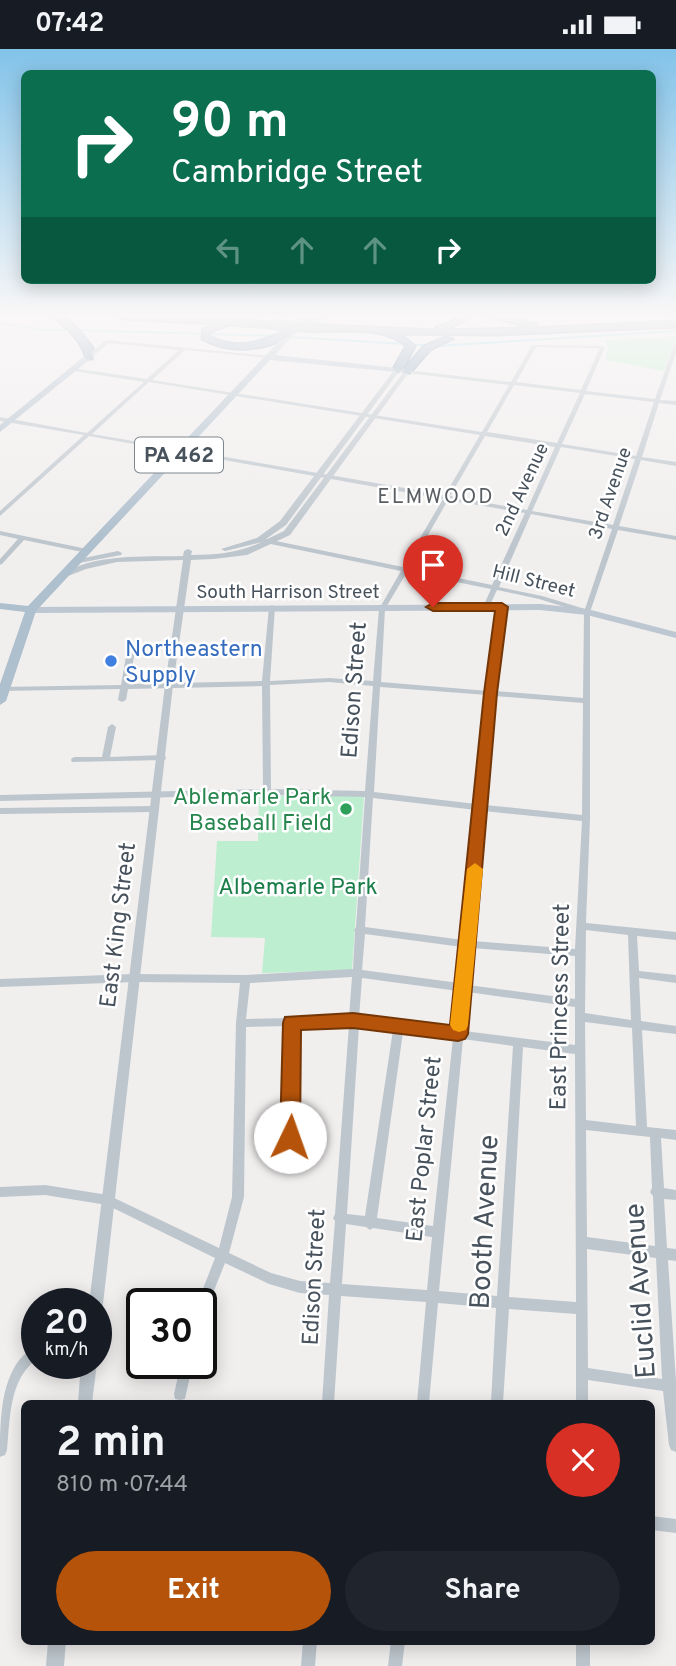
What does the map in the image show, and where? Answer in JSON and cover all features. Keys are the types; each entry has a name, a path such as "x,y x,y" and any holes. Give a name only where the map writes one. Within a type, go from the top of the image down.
{"main road":[{"path":"0,429 5,420 44,391"},
{"name":"PA 462","path":"0,701 18,643 24,610 79,561 238,391"},
{"path":"0,606 24,610"},
{"name":"South Harrison Street","path":"24,610 502,607 587,612"},
{"name":"Hill Street","path":"587,612 676,635"}],"street":[{"path":"0,514 135,391"},
{"path":"219,391 676,464"},
{"path":"79,561 117,553 187,555 219,551 260,540 284,523 384,391"},
{"path":"63,576 117,560 243,553 270,543 287,533 374,416 389,391"},
{"path":"382,608 506,391"},
{"name":"2nd Avenue","path":"486,607 582,391"},
{"path":"594,391 676,403"},
{"name":"3rd Avenue","path":"587,612 659,391"},
{"path":"5,420 676,538"},
{"path":"0,533 87,551"},
{"path":"0,563 23,537"},
{"name":"Hill Street","path":"260,540 559,601 587,612"},
{"name":"East King Street","path":"98,1288 169,685 187,555"},
{"path":"267,792 266,683 272,607"},
{"name":"East Poplar Street","path":"423,1400 436,1233 502,607"},
{"name":"Edison Street","path":"328,1400 355,973 379,682 382,608"},
{"name":"East Princess Street","path":"582,1400 580,953 586,818 587,612"},
{"path":"122,699 131,651"},
{"path":"2,689 328,680 379,682 585,701"},
{"path":"106,759 112,727"},
{"path":"75,760 162,758"},
{"path":"0,798 267,792 369,794 481,809 586,818"},
{"path":"0,811 155,809"},
{"path":"581,926 676,936"},
{"path":"359,930 468,944 580,953"},
{"name":"Euclid Avenue","path":"632,931 636,1026 656,1192 660,1252 670,1320 676,1445"},
{"path":"0,983 134,978 245,979 355,973 580,1004"},
{"path":"634,974 676,979"},
{"path":"209,1288 223,1254 238,1196 241,1023 245,979"},
{"path":"581,1017 676,1030"},
{"path":"241,1023 353,1021 580,1050"},
{"path":"289,1159 292,1023"},
{"path":"370,1224 399,1026"},
{"name":"Booth Avenue","path":"497,1400 518,1043"},
{"path":"580,1124 676,1135"},
{"path":"0,1192 46,1189 108,1200 269,1277 300,1287 580,1308"},
{"path":"656,1192 676,1195"},
{"path":"339,1218 436,1233"},
{"path":"581,1242 676,1255"},
{"path":"0,1450 14,1374 21,1364"},
{"path":"582,1373 673,1386"},
{"path":"85,1400 87,1379"},
{"path":"180,1394 183,1379"},
{"path":"655,1523 676,1526"},
{"path":"55,1666 57,1645"},
{"path":"308,1666 310,1645"},
{"path":"395,1666 398,1645"},
{"path":"583,1645 583,1666"}],"green space":[{"name":"Albemarle Park","path":"259,796 364,796 352,970 262,973 265,938 211,937 217,841 258,841"}],"slow traffic":[{"path":"459,1025 475,869"}],"place":[{"name":"Northeastern Supply","path":"111,661"},
{"name":"Ablemarle Park Baseball Field","path":"346,809"}],"district":[{"name":"ELMWOOD","path":"436,496"}],"route":[{"path":"290,1137 292,1023 353,1021 458,1034 491,693 502,607 433,607"}]}
